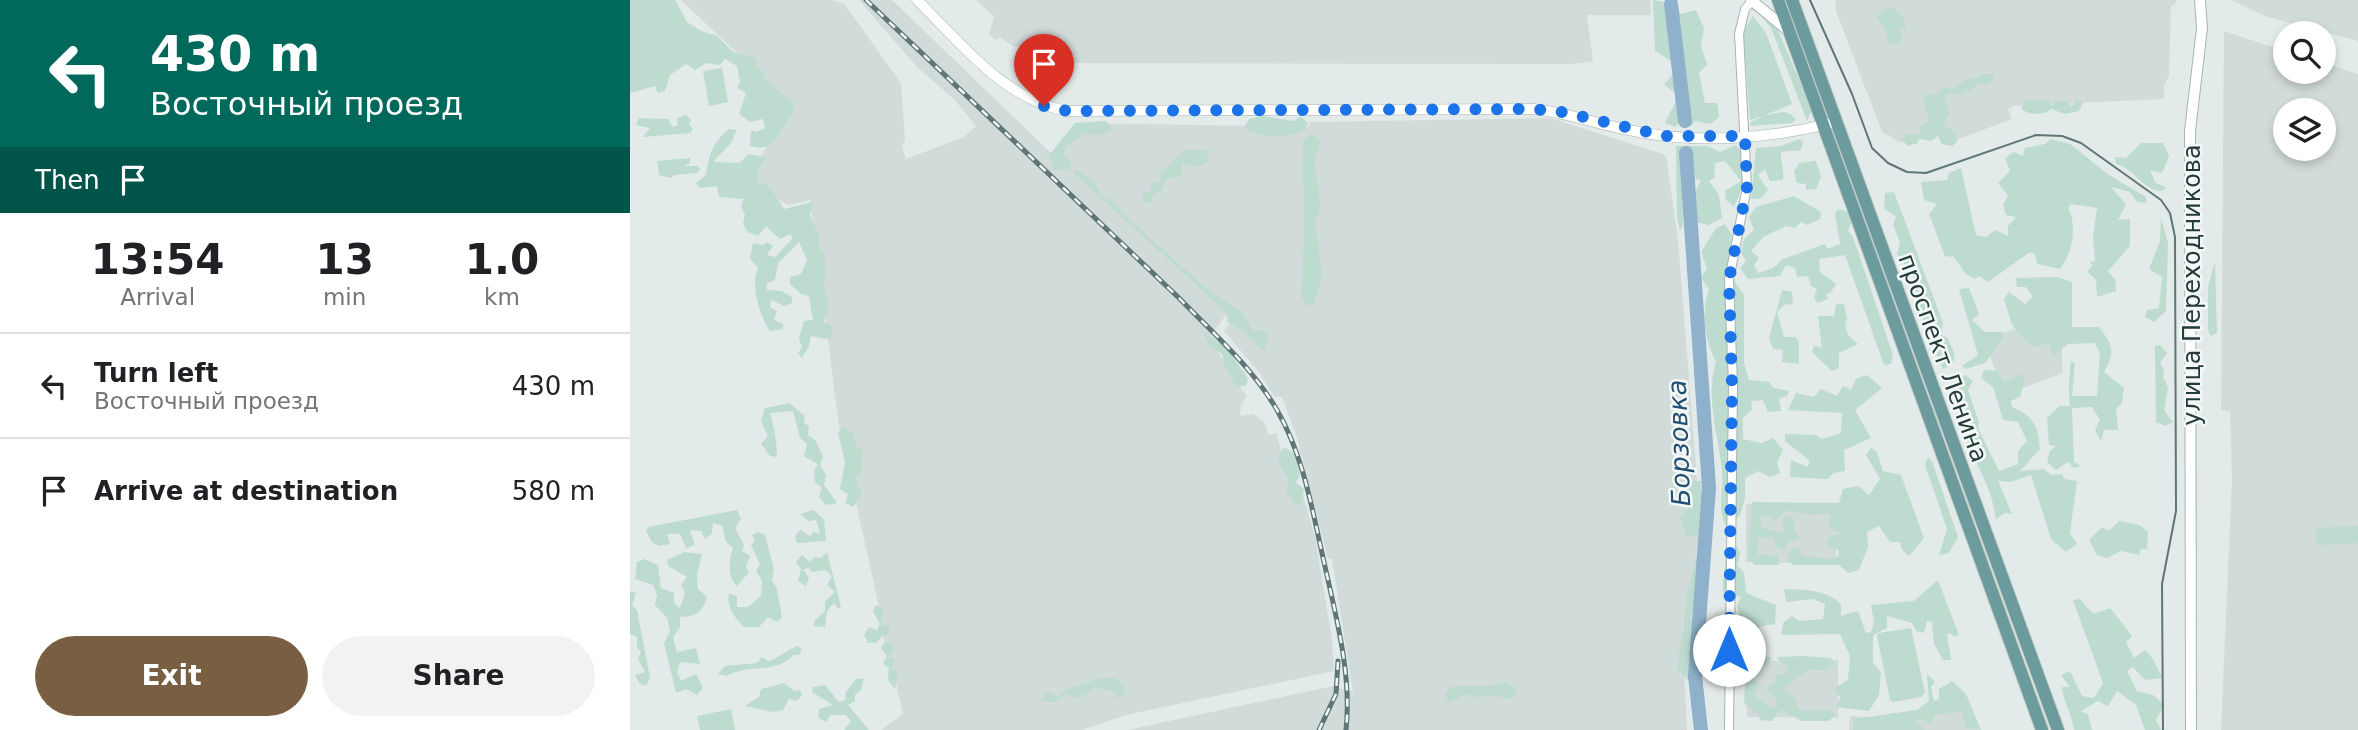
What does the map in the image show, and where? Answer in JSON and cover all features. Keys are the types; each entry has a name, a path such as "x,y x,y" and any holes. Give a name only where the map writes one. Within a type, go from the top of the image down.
{"main road":[{"path":"1751,0 1791,33"},
{"name":"проспект Ленина","path":"1778,0 1830,123 2058,730"},
{"name":"проспект Ленина","path":"1792,0 1830,123 2042,730"},
{"name":"улица Переходникова","path":"2191,730 2193,439 2190,131 2203,4"}],"street":[{"path":"917,0 1003,83 1026,99 1067,111 1534,109 1562,112 1665,136 1745,136 1830,123"},
{"path":"1729,730 1732,386 1729,280 1747,187 1739,34 1745,9 1751,0"}],"shaded area":[{"path":"681,0 832,0 845,5 901,83 905,140 902,146 906,159 964,137 976,126 954,99 918,68 859,0 892,0 1052,154 1079,123 1308,127 1310,122 1550,118 1666,155 1678,240 1701,531 1682,628 1687,730 1127,730 1333,686 1353,692 1332,559 1328,559 1297,438 1282,397 1274,397 1259,372 1224,331 1232,321 1225,316 1209,338 1247,397 1241,404 1240,416 1253,414 1265,423 1268,435 1276,433 1294,494 1302,492 1315,537 1332,639 1334,671 1126,715 1082,730 881,730 903,714 839,426 810,200 788,205 755,187 754,167 782,122 760,75"},
{"path":"976,0 1650,0 1651,15 1587,15 1593,61 1573,64 1034,63 1034,47 1014,47 1000,37 997,40 989,35 994,17"},
{"path":"1835,0 2176,0 2175,5 2171,5 2169,75 2164,85 2164,99 2015,106 2008,109 2012,119 1943,145 1939,133 1914,142 1900,142 1882,132 1836,11"},
{"path":"2231,0 2358,0 2358,41 2336,35 2336,21 2284,21 2265,16"},
{"path":"2224,31 2273,47 2273,84 2336,84 2336,67 2358,74 2358,730 2221,730 2232,478 2230,411 2221,410"},
{"path":"2062,317 2062,373 2005,395 1983,338"},
{"path":"1746,504 1837,504 1836,564 1746,562"},
{"path":"1838,660 1838,718 1747,717 1746,661"},
{"path":"1965,697 1977,730 1849,730 1850,716 1906,719"}],"green space":[{"path":"630,0 675,0 687,22 701,31 717,36 733,52 757,59 755,65 764,73 765,79 794,104 791,116 772,144 763,148 750,146 751,130 756,132 765,128 763,119 750,122 739,114 746,93 737,88 740,81 737,66 725,59 720,65 706,63 695,70 686,64 670,75 665,91 658,93 655,86 630,93"},
{"path":"1653,0 1675,4 1681,14 1696,10 1704,28 1701,46 1707,64 1699,73 1705,103 1717,103 1719,117 1710,124 1695,121 1691,126 1679,122 1675,127 1665,123 1679,95 1664,85 1673,74 1673,62 1655,51"},
{"path":"1891,7 1902,17 1906,26 1905,30 1897,28 1902,35 1900,42 1892,45 1886,40 1888,34 1876,18 1882,10"},
{"path":"1758,12 1777,28 1812,110 1807,121 1771,28"},
{"path":"1753,16 1766,33 1792,104 1765,115 1785,112 1796,120 1791,123 1750,126 1751,122 1764,116 1750,120 1744,30"},
{"path":"722,68 728,102 709,106 703,71"},
{"path":"1993,74 1993,79 1985,85 1977,84 1975,88 1959,95 1953,93 1944,96 1950,113 1943,124 1957,135 1957,142 1952,146 1942,144 1938,136 1931,141 1917,138 1918,143 1908,146 1902,140 1906,134 1920,134 1919,126 1930,121 1922,99 1939,93 1944,87 1952,89 1968,78"},
{"path":"2047,100 2053,106 2055,101 2067,101 2072,106 2076,100 2083,102 2079,111 2065,114 2051,109 2036,114 2021,109 2025,101"},
{"path":"686,115 691,120 691,133 643,137 650,128 636,125 639,118 668,119 673,127 678,125 677,118"},
{"path":"1262,116 1294,121 1300,116 1308,123 1297,133 1278,136 1258,134 1244,128 1249,119"},
{"path":"1106,121 1111,129 1108,132 1098,135 1085,133 1065,147 1064,156 1071,162 1071,169 1054,170 1049,155 1075,123"},
{"path":"729,129 737,130 731,143 713,162 739,163 749,154 766,157 757,171 757,183 769,186 784,209 813,202 810,216 820,239 818,246 827,259 822,263 827,268 824,283 828,307 823,322 834,327 830,340 811,336 802,358 798,353 802,347 799,338 804,321 813,320 809,296 801,294 790,284 790,277 801,274 807,260 799,242 778,263 775,280 767,283 767,290 781,291 792,297 792,303 784,306 771,300 770,307 777,311 774,320 783,324 783,329 770,331 757,301 755,283 758,268 750,258 753,243 763,245 767,242 773,246 767,255 775,257 792,239 791,234 780,239 766,226 758,236 748,232 743,224 745,215 741,206 744,199 719,197 717,186 700,188 696,183 706,175 713,149"},
{"path":"1312,133 1320,143 1314,163 1321,208 1315,221 1322,276 1314,304 1307,306 1301,296 1304,241 1303,141"},
{"path":"1799,139 1803,142 1801,150 1781,152 1783,180 1770,181 1765,169 1758,175 1768,190 1761,198 1751,199 1756,148 1781,146"},
{"path":"2050,139 2070,144 2109,175 2146,197 2146,203 2137,202 2130,192 2111,187 2126,204 2118,220 2130,219 2130,246 2108,271 2115,279 2116,291 2097,297 2096,280 2087,271 2093,266 2090,262 2095,261 2093,237 2097,208 2071,204 2068,208 2073,223 2072,240 2060,269 2037,264 2035,254 2030,252 1988,282 1979,276 1975,279 1965,273 1954,257 1945,256 1929,214 1937,204 1924,200 1921,182 1947,180 1949,173 1961,168 1976,235 1986,237 1995,230 2008,236 2008,226 2016,217 2006,215 2003,205 2008,196 1998,183 2010,171 2005,158 2014,152 2023,156 2025,148 2045,144"},
{"path":"2141,143 2163,143 2169,156 2162,173 2150,170 2155,182 2166,188 2162,191 2149,187 2116,164 2115,157 2126,158"},
{"path":"1736,145 1743,159 1744,176 1734,207 1726,200 1725,191 1741,181 1725,161 1715,163 1714,178 1709,181 1719,195 1722,218 1709,225 1695,222 1694,196 1701,180 1682,178 1683,226 1680,230 1677,217 1676,146 1707,146 1720,152"},
{"path":"1185,150 1207,150 1208,161 1200,167 1182,164 1182,175 1165,180 1162,190 1152,195 1152,203 1142,201 1142,194 1150,192 1152,183 1161,181 1161,173"},
{"path":"690,158 690,163 684,166 697,166 700,169 697,173 675,175 671,178 659,175 657,161"},
{"path":"1816,161 1821,177 1816,189 1806,190 1806,184 1797,183 1794,172 1799,163"},
{"path":"1076,169 1092,180 1103,197 1116,202 1124,215 1213,294 1244,314 1252,330 1266,331 1269,338 1264,351 1241,330 1227,322 1228,314 1074,173"},
{"path":"1894,192 1943,323 1941,334 1948,339 1955,355 1952,365 1943,369 1922,321 1925,314 1916,304 1916,280 1897,254 1900,242 1893,225 1896,216 1884,209 1885,193"},
{"path":"1794,196 1821,212 1820,219 1807,225 1801,222 1795,228 1786,226 1763,237 1751,251 1759,258 1754,265 1758,273 1773,268 1783,259 1825,244 1827,249 1840,244 1835,214 1838,209 1849,212 1852,221 1848,231 1853,237 1893,355 1891,364 1884,365 1845,255 1819,259 1820,272 1836,284 1831,292 1826,294 1828,299 1818,303 1814,298 1817,289 1811,286 1808,276 1797,277 1795,268 1786,265 1780,276 1748,279 1740,268 1746,261 1741,253 1744,239 1754,230 1749,217 1756,207"},
{"path":"2161,218 2168,243 2166,311 2154,322 2145,317 2147,310 2159,308 2162,277 2149,269 2160,241"},
{"path":"1725,224 1732,235 1727,270 1744,295 1744,363 1749,380 1769,382 1773,388 1789,391 1787,396 1779,398 1781,411 1768,412 1763,400 1751,401 1752,410 1743,418 1743,439 1762,443 1773,438 1783,450 1777,462 1780,473 1770,477 1758,471 1745,478 1745,499 1739,517 1725,525 1721,505 1722,470 1712,402 1716,361 1705,326 1709,289 1701,278 1707,268 1701,252 1716,228"},
{"path":"2215,261 2217,333 2211,336 2208,331 2208,287"},
{"path":"2057,277 2072,282 2072,327 2099,327 2111,349 2104,372 2124,388 2122,403 2116,409 2118,430 2104,430 2101,441 2095,430 2100,420 2092,407 2072,408 2074,462 2081,466 2074,468 2068,462 2056,470 2047,462 2050,451 2056,446 2049,445 2047,418 2059,406 2070,406 2071,361 2075,363 2072,396 2097,396 2100,352 2094,343 2068,344 2052,356 2049,343 2032,347 2012,325 2004,299 2009,292 2025,304 2033,297 2026,287 2017,287 2016,278"},
{"path":"1969,288 1979,314 1972,320 1985,332 2002,332 2003,338 1985,363 1966,369 1962,366 1978,355 1959,289"},
{"path":"1782,290 1792,292 1793,305 1785,304 1777,312 1784,337 1795,337 1799,342 1799,364 1782,362 1783,350 1773,349 1769,338"},
{"path":"1836,304 1844,304 1848,335 1858,344 1839,353 1839,368 1832,371 1812,352 1814,345 1822,348 1818,316 1834,316"},
{"path":"1204,334 1218,340 1229,352 1248,378 1246,386 1236,386 1226,370 1222,354 1211,348"},
{"path":"2160,345 2167,353 2160,363 2168,388 2164,410 2173,422 2165,426 2156,422 2155,346"},
{"path":"1984,370 1997,371 2004,382 2022,374 2025,379 2020,397 2011,401 2012,407 2034,423 2040,449 2020,471 2044,469 2051,475 2062,474 2064,479 2077,481 2070,533 2077,544 2066,552 2051,539 2031,475 2011,482 1998,481 2012,514 2005,513 1996,519 1990,494 1966,433 1967,411 1948,391 1953,381 1965,375 1973,381 1968,390 1979,422 1978,428 1999,471 2018,464 2018,451 2027,441 2018,422 2003,420 1993,387 1981,378"},
{"path":"1867,375 1882,388 1855,410 1871,438 1844,450 1845,471 1833,473 1828,479 1790,477 1791,460 1807,467 1810,461 1785,441 1785,434 1817,435 1821,439 1841,433 1842,413 1788,410 1796,393 1814,397 1821,389 1837,396 1843,386 1851,390 1856,379"},
{"path":"789,403 805,416 804,423 809,426 808,435 816,441 823,457 820,465 826,475 824,485 837,503 826,505 819,497 822,488 815,482 814,471 818,464 804,456 807,444 800,438 793,411 770,413 777,457 770,456 761,444 768,436 761,421 765,408"},
{"path":"844,427 853,434 856,446 863,452 860,464 863,471 855,478 862,494 853,507 845,503 848,494 840,489 845,462 838,433"},
{"path":"1284,447 1297,456 1300,477 1295,482 1304,489 1301,505 1293,504 1286,489 1289,481 1277,459"},
{"path":"1871,448 1877,452 1883,471 1901,475 1924,538 1909,556 1902,550 1900,542 1890,542 1879,526 1867,532 1868,547 1859,570 1848,573 1839,565 1793,565 1787,559 1791,550 1798,548 1802,555 1827,559 1838,557 1839,551 1828,545 1828,539 1839,533 1829,527 1831,513 1812,515 1787,510 1775,521 1768,515 1759,518 1763,528 1784,533 1783,518 1787,516 1794,519 1794,531 1799,537 1788,543 1784,550 1777,548 1774,538 1758,537 1757,554 1778,556 1779,565 1755,565 1748,557 1752,502 1839,503 1843,489 1858,486 1869,495 1880,479 1866,455"},
{"path":"1928,457 1932,461 1958,537 1949,553 1939,555 1947,529 1925,465"},
{"path":"1692,481 1701,481 1703,517 1712,533 1699,562 1701,583 1692,617 1694,650 1689,681 1677,669 1688,590 1702,534 1687,536 1680,518 1688,509 1686,489"},
{"path":"737,510 741,519 735,528 744,545 742,551 750,556 746,567 749,572 737,586 730,573 733,548 726,542 722,526 713,523 712,533 705,539 701,531 690,530 695,545 686,548 680,534 667,534 670,544 659,546 652,542 646,531 648,527"},
{"path":"814,510 824,520 826,541 797,543 795,536 800,530 810,536 813,532 820,533 816,520 809,521 800,514"},
{"path":"2119,521 2139,525 2148,532 2147,549 2141,549 2139,555 2121,551 2107,558 2097,555 2089,540 2102,527 2109,531"},
{"path":"2358,526 2358,543 2318,545 2315,537 2318,528"},
{"path":"758,532 765,535 774,569 772,580 777,589 782,618 777,622 768,617 759,627 744,627 732,611 729,593 737,596 737,607 748,607 761,596 762,581 756,571 760,564 751,545 755,540 752,535"},
{"path":"1737,546 1740,553 1737,565 1744,573 1746,593 1776,605 1775,624 1746,629 1745,655 1771,657 1769,666 1759,667 1755,675 1745,673 1742,659 1736,666 1723,668 1723,648 1738,641 1737,628 1724,626 1724,617 1740,617 1737,606 1741,597 1723,593 1726,550"},
{"path":"684,552 702,554 697,575 698,589 707,597 698,613 680,617 680,627 673,637 677,652 696,648 700,664 680,662 677,672 681,681 696,674 703,688 697,695 686,689 676,693 664,643 670,631 667,618 655,605 657,595 653,585 635,579 637,562 644,559 658,565 661,588 674,593 674,603 680,608 685,593 681,585 687,577 668,566 667,560"},
{"path":"827,552 841,607 839,609 834,603 827,611 825,627 814,626 815,620 825,611 825,601 835,592 827,585 832,576 825,570 812,572 808,568 803,570 809,577 806,586 798,581 801,569 796,562 802,555 810,562 814,557 821,558"},
{"path":"1938,580 1959,635 1954,637 1947,634 1951,660 1943,660 1934,644 1932,622 1927,621 1924,633 1916,631 1912,623 1887,616 1887,628 1873,635 1873,663 1881,672 1879,695 1869,711 1836,707 1840,698 1835,688 1848,680 1850,656 1840,634 1781,635 1783,623 1792,616 1799,621 1823,619 1825,604 1813,599 1786,602 1784,589 1828,595 1841,604 1841,616 1858,611 1866,633 1871,632 1874,622 1871,605 1914,601"},
{"path":"630,591 636,593 632,606 637,610 650,678 646,686 640,684 635,675 645,672 638,659 641,652 637,647 637,637 630,634"},
{"path":"2080,599 2093,614 2110,608 2132,636 2126,642 2134,658 2145,650 2153,659 2162,678 2145,680 2133,667 2127,671 2137,691 2153,695 2164,705 2156,720 2161,730 2145,730 2136,705 2117,691 2108,706 2098,701 2081,711 2088,714 2092,730 2074,730 2062,687 2070,687 2061,675 2070,671 2082,696 2094,698 2103,683 2073,600"},
{"path":"876,605 883,609 882,625 888,625 890,631 885,637 886,643 893,644 894,651 889,657 895,659 892,669 898,672 895,689 888,680 889,668 883,664 887,656 881,648 885,642 883,635 876,643 868,643 864,635 869,627 877,630 880,624 873,611"},
{"path":"1911,628 1925,692 1921,697 1893,702 1890,700 1877,636 1879,633"},
{"path":"798,646 802,650 799,655 793,655 779,665 743,670 727,676 718,674 725,666 757,663 762,657 768,661"},
{"path":"1776,657 1831,658 1835,665 1826,670 1808,669 1783,689 1795,699 1798,710 1831,711 1835,715 1829,721 1802,721 1781,709 1772,721 1760,720 1758,714 1744,703 1745,685 1753,679 1758,684 1755,697 1774,708 1778,702 1767,688 1775,683 1776,675 1787,673 1788,668"},
{"path":"1927,674 1935,682 1931,687 1934,701 1939,699 1939,689 1952,681 1966,694 1981,730 1967,728 1961,711 1934,715 1932,724 1918,718 1915,723 1925,730 1853,730 1853,719 1917,710 1929,701"},
{"path":"864,678 861,690 855,694 855,701 848,705 869,730 844,730 851,721 846,715 831,715 826,722 818,717 819,709 833,705 812,692 813,687 825,685 839,702 846,700 845,693 856,679"},
{"path":"1101,678 1114,678 1126,688 1123,697 1117,698 1114,692 1096,687 1085,695 1073,698 1068,693 1055,702 1042,701 1046,691 1059,697 1066,690"},
{"path":"1503,682 1517,688 1513,699 1486,695 1480,698 1467,694 1449,703 1445,695 1450,687 1491,686"},
{"path":"784,683 794,691 800,690 802,695 797,701 789,699 783,710 773,712 745,706 759,697 761,689"},
{"path":"731,709 735,730 700,730 697,716"}],"waterway":[{"name":"Борзовка","path":"1671,4 1685,121"},
{"name":"Борзовка","path":"1686,153 1709,488 1695,676 1701,730"}],"tram line":[{"path":"1810,0 1852,94 1872,148 1888,163 1907,172 1926,173 2036,135 2062,136 2081,143 2161,200 2170,213 2175,237 2176,511 2162,584 2163,730"}],"railway":[{"path":"866,0 1179,298 1231,351 1267,394 1294,446 1311,503 1342,646 1347,688 1346,730"},
{"path":"1319,730 1336,694 1338,661"}],"route":[{"path":"1044,106 1067,111 1534,109 1562,112 1632,131 1665,136 1745,136 1747,187 1729,280 1732,386 1729,650"}]}
